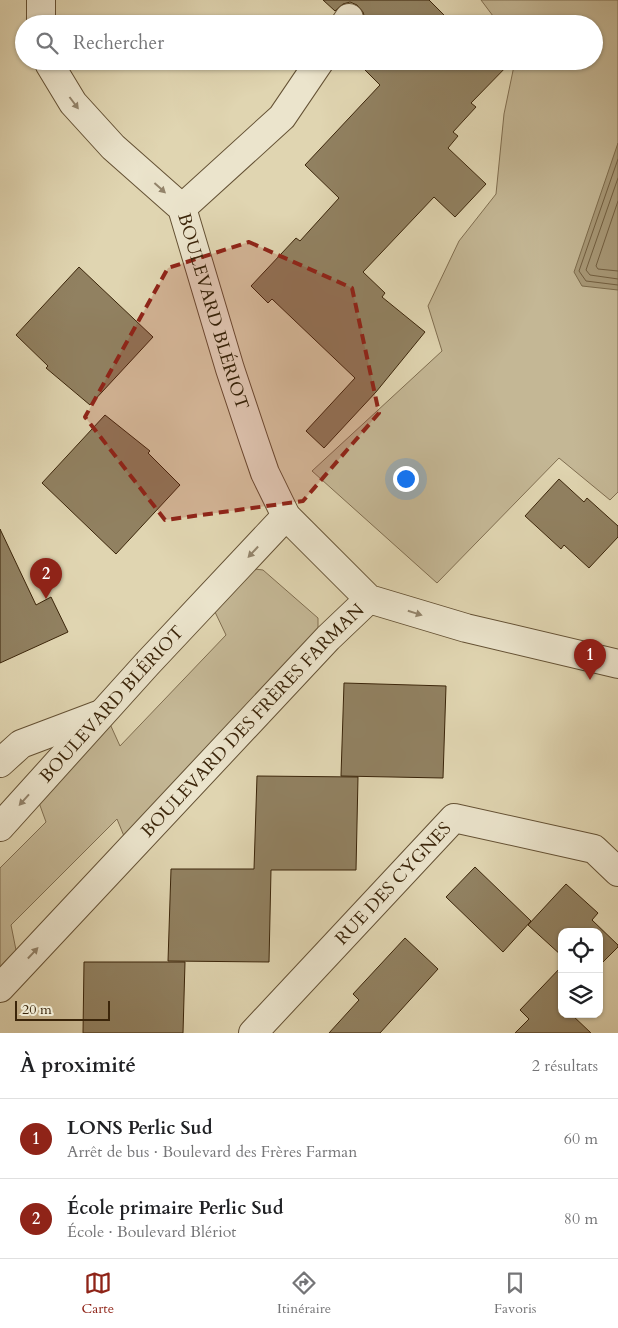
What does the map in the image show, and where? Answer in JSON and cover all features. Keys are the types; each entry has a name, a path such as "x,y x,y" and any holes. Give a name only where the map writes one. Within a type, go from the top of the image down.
{"street":[{"path":"40,0 41,15"},
{"name":"BOULEVARD BLÉRIOT","path":"53,70 73,102 113,147 182,208 230,369 265,473 286,516 369,598"},
{"path":"182,208 282,117 314,70"},
{"name":"BOULEVARD BLÉRIOT","path":"0,827 147,664 286,516"},
{"name":"BOULEVARD DES FRÈRES FARMAN","path":"0,988 321,645 369,598 466,628 618,664"},
{"path":"0,763 21,744 102,714"},
{"name":"RUE DES CYGNES","path":"253,1033 454,818 594,849 618,872"}],"highlighted area":[{"path":"249,242 352,288 379,413 303,501 165,520 85,417 168,268"}],"shaded area":[{"path":"481,0 618,0 618,492 610,500 559,458 437,583 312,471 442,351 428,306 459,241 496,194 504,114 513,70 603,70 603,15 492,15"},
{"path":"255,569 263,570 318,618 318,631 126,841 117,819 11,925 16,950 0,967 0,868 46,822 38,800 110,724 120,746 226,635 215,612"}],"water":[{"path":"618,143 618,290 582,286 574,272"}],"building":[{"path":"323,0 429,0 444,15 364,15 357,5 350,2 343,4 335,11"},
{"path":"365,70 503,70 471,103 476,107 453,132 458,136 448,148 486,184 455,217 434,197 363,272 385,293 382,297 425,332 376,392 324,448 306,431 355,378 272,299 268,303 251,286 296,238 300,241 339,198 305,165 380,85"},
{"path":"79,267 153,337 90,405 46,368 48,366 16,335"},
{"path":"105,415 150,451 148,453 180,485 116,554 42,483"},
{"path":"559,479 584,502 587,498 618,526 618,537 589,568 564,545 561,549 525,516"},
{"path":"0,529 36,605 51,597 68,632 0,663"},
{"path":"344,683 446,686 443,778 341,776"},
{"path":"257,776 358,777 356,870 271,870 269,962 168,961 171,869 254,869"},
{"path":"475,867 531,921 503,952 446,897"},
{"path":"566,884 598,913 592,920 600,928 558,928 558,952 528,925"},
{"path":"603,931 618,945 603,962"},
{"path":"405,938 438,969 380,1033 329,1033 359,1000 353,994"},
{"path":"84,962 185,962 183,1033 83,1033"},
{"path":"558,970 558,1018 575,1018 591,1033 515,1033 529,1019 520,1010"}],"place":[{"name":"École primaire Perlic Sud","path":"46,599"},
{"name":"LONS Perlic Sud","path":"590,680"}]}
